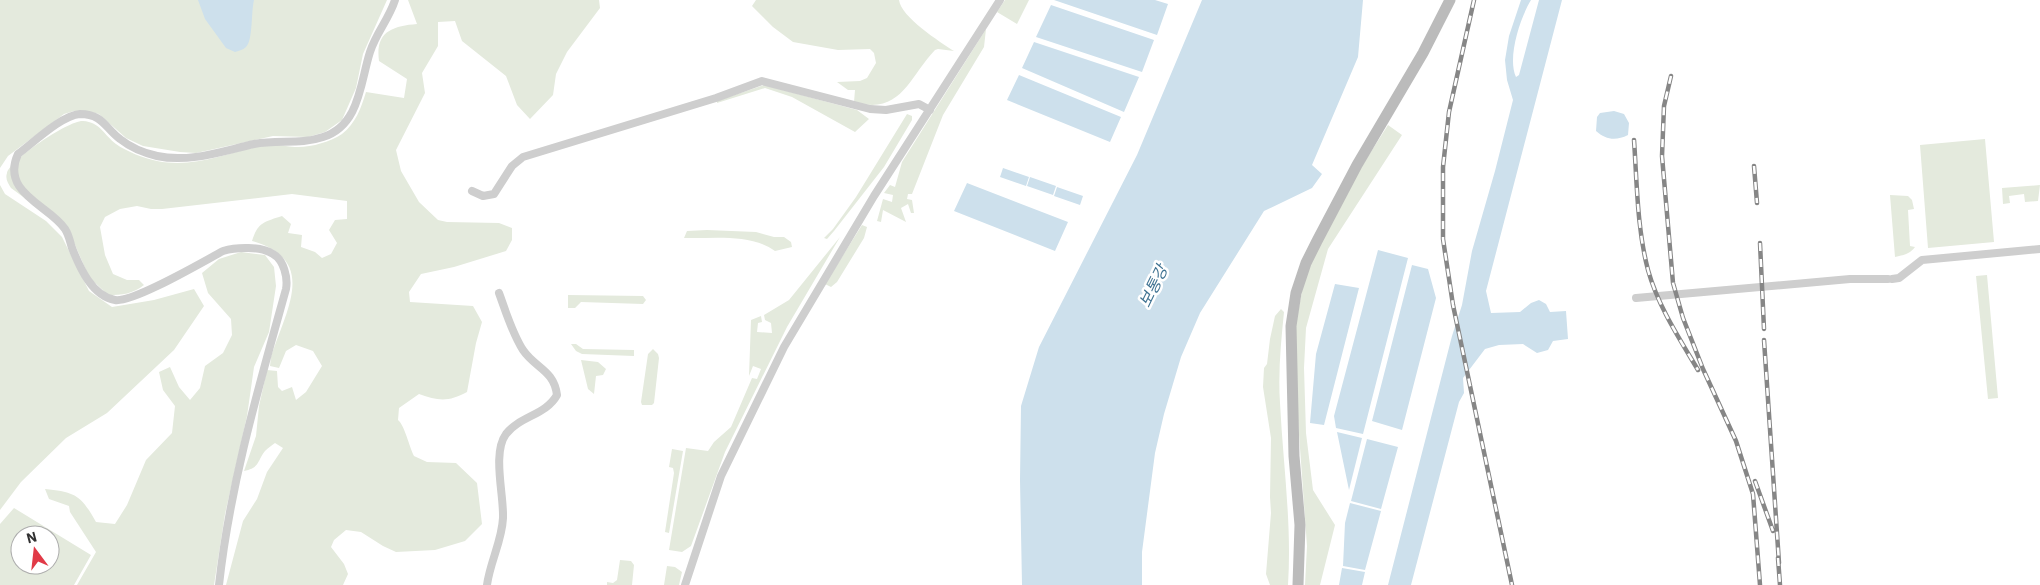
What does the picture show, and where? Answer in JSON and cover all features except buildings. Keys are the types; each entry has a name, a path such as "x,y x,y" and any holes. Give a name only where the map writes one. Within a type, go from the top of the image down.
{"main road":[{"path":"1298,585 1300,525 1294,456 1291,326 1296,293 1306,263 1317,241 1357,165 1427,45 1450,0"}],"street":[{"path":"7,165 12,158 61,122 70,116 79,114 100,119 118,138 127,144 157,156 196,158 268,141 280,140 297,143 325,136 337,130 347,121 358,100 370,51 387,21 394,0"},
{"path":"685,585 721,476 784,346 874,196 930,110 964,53 1000,0"},
{"path":"472,191 483,196 494,194 512,166 522,157 716,98 762,82 870,109 886,110 919,104 930,110"},
{"path":"21,201 64,228 87,279 108,298 118,301 142,293 223,251 235,247 250,248 274,254 283,267 287,280 286,289 247,432 222,556 219,585"},
{"path":"1636,298 1850,279 1899,278 1922,260 2040,249"},
{"path":"487,585 502,532 503,511 500,462 502,444 506,434 520,422 543,410 553,402 557,395 554,381 524,353 498,293"}],"shaded area":[{"path":"0,0 387,0 363,54 356,88 342,120 325,132 308,137 273,136 196,153 180,152 143,146 126,138 99,114 87,111 74,111 64,114 8,156 0,168"},
{"path":"408,0 599,0 600,8 567,52 556,74 553,95 530,119 517,105 506,76 462,41 455,21 438,22 438,46 422,73 425,93 396,150 401,171 419,202 438,220 447,222 499,223 512,228 512,240 506,251 454,267 421,274 409,292 410,302 473,306 482,322 467,392 449,399 432,398 419,394 399,408 398,420 405,431 414,456 427,462 456,463 477,483 482,524 465,541 435,550 396,552 361,532 346,530 334,540 331,547 344,564 348,574 343,585 226,585 243,521 257,499 267,472 283,448 275,443 265,451 256,466 244,471 256,436 259,406 267,370 277,371 278,387 282,391 292,387 296,400 306,392 322,366 313,351 296,345 286,351 279,368 270,366 271,357 289,305 292,288 291,274 285,261 273,250 252,241 259,226 282,216 291,224 288,233 302,235 301,247 315,252 322,258 331,254 337,243 329,230 335,220 347,219 347,201 292,194 162,209 137,206 120,209 105,217 100,227 105,255 113,274 127,280 139,280 144,285 127,293 108,295 89,277 69,231 11,188 6,175 18,159 41,142 76,122 83,121 98,126 116,144 130,152 152,160 172,163 200,161 254,147 276,145 301,147 332,140 351,125 360,109 366,92 404,98 407,79 379,61 378,51 380,43 387,32 417,24"},
{"path":"756,0 899,0 906,14 954,51 935,50 910,82 893,99 883,104 870,105 854,102 855,90 848,90 837,82 860,81 867,78 876,63 874,53 870,49 838,50 793,42 773,27 752,6"},
{"path":"1005,0 1029,0 1017,24 997,12"},
{"path":"986,29 984,47 943,115 912,194 908,194 907,199 912,200 914,213 911,213 908,204 901,208 906,222 883,210 881,222 877,221 883,199 892,202 893,195 884,193 890,185 895,187 902,162"},
{"path":"764,85 857,110 869,119 855,132 792,97 765,88 717,103 717,101"},
{"path":"907,114 912,116 912,120 884,167 834,231 827,239 824,238 833,229 856,197"},
{"path":"1388,125 1402,135 1328,249 1306,328 1304,368 1306,433 1313,490 1335,525 1320,585 1305,585 1307,546 1296,392 1296,323 1310,263 1360,169"},
{"path":"1985,139 1994,242 1928,248 1920,145"},
{"path":"0,185 5,194 46,221 62,237 89,291 112,307 154,300 194,289 204,306 174,350 107,413 66,438 21,482 0,510"},
{"path":"2040,185 2038,201 2025,202 2024,194 2009,196 2010,203 2003,204 2002,188"},
{"path":"1890,195 1908,196 1912,200 1914,209 1908,210 1910,246 1915,247 1909,253 1895,257"},
{"path":"862,225 867,227 864,238 837,282 831,287 825,284"},
{"path":"687,231 756,232 774,237 784,237 791,242 792,247 775,251 765,245 743,239 684,238"},
{"path":"840,237 787,327 725,452 691,546 682,552 669,550 686,448 708,451 714,442 731,427 752,378 757,379 761,369 753,366 749,376 751,320 761,316 762,322 758,323 757,332 772,333 771,323 765,320 764,315 789,300"},
{"path":"241,252 265,255 274,267 276,286 269,332 254,367 247,416 225,514 214,585 77,585 96,552 70,512 69,506 49,499 45,489 76,496 86,506 96,522 115,524 127,505 146,460 172,433 175,406 163,390 159,372 170,367 179,387 190,400 200,388 205,366 223,353 232,335 231,319 208,293 202,273 219,259"},
{"path":"1987,275 1998,398 1988,399 1976,276"},
{"path":"568,295 643,296 646,300 643,304 581,302 575,308 568,308"},
{"path":"1281,309 1284,312 1279,391 1288,517 1289,562 1288,585 1270,585 1266,574 1271,513 1271,438 1263,387 1264,368 1267,364 1275,316"},
{"path":"571,344 576,344 583,349 634,350 634,356 582,354 576,351"},
{"path":"653,349 659,358 654,403 652,405 642,405 648,354"},
{"path":"581,360 598,362 606,369 603,375 596,376 594,394 588,389"},
{"path":"672,449 683,451 669,533 665,532 674,473 673,468 669,467"},
{"path":"14,508 42,525 10,525 10,575 60,575 60,536 91,555 74,585 0,585 0,524"},
{"path":"620,560 631,561 634,565 632,585 607,585 607,582 613,583 617,580"},
{"path":"667,566 675,567 682,572 679,585 664,585"}],"water":[{"path":"198,0 254,0 250,39 246,47 235,52 226,48 205,19"},
{"path":"1054,0 1155,0 1168,4 1157,35"},
{"name":"보통강","path":"1202,0 1363,0 1358,57 1312,165 1322,174 1312,188 1264,211 1200,313 1181,357 1164,414 1155,453 1142,552 1142,585 1022,585 1021,406 1039,347 1137,155"},
{"path":"1521,0 1531,0 1516,38 1513,59 1516,77 1519,75 1539,0 1562,0 1486,291 1491,313 1520,312 1531,303 1539,300 1546,304 1550,312 1566,311 1568,339 1553,341 1548,350 1537,353 1523,344 1499,345 1485,349 1463,378 1464,393 1459,402 1411,585 1388,585 1452,336 1462,305 1472,251 1513,100 1507,80 1505,60 1509,36"},
{"path":"1051,5 1154,40 1142,72 1036,37"},
{"path":"1034,42 1139,77 1124,112 1022,68"},
{"path":"1019,75 1121,117 1110,142 1007,100"},
{"path":"1614,111 1624,114 1629,123 1628,135 1611,139 1596,131 1597,117 1600,113"},
{"path":"1003,168 1029,177 1026,186 1000,177"},
{"path":"1030,177 1056,186 1053,195 1027,186"},
{"path":"967,183 1068,222 1055,251 954,211"},
{"path":"1057,187 1083,196 1080,205 1054,196"},
{"path":"1378,250 1408,258 1363,434 1336,428 1334,416"},
{"path":"1412,265 1428,269 1436,298 1402,430 1372,421"},
{"path":"1335,284 1359,288 1324,425 1310,423 1316,354"},
{"path":"1337,432 1362,438 1349,490"},
{"path":"1367,439 1398,447 1381,509 1351,501"},
{"path":"1350,503 1381,511 1365,570 1343,566 1345,523"},
{"path":"1342,568 1365,572 1362,585 1339,585"}],"railway":[{"path":"1474,0 1449,112 1443,167 1443,239 1453,305 1512,585"},
{"path":"1671,76 1664,106 1662,156 1673,283 1683,318 1703,369 1736,441 1753,494 1760,585"},
{"path":"1634,140 1640,222 1648,270 1663,309 1698,370"},
{"path":"1754,166 1757,203"},
{"path":"1760,243 1764,329"},
{"path":"1764,340 1779,563"},
{"path":"1755,481 1773,531"},
{"path":"1778,558 1780,585"}]}
